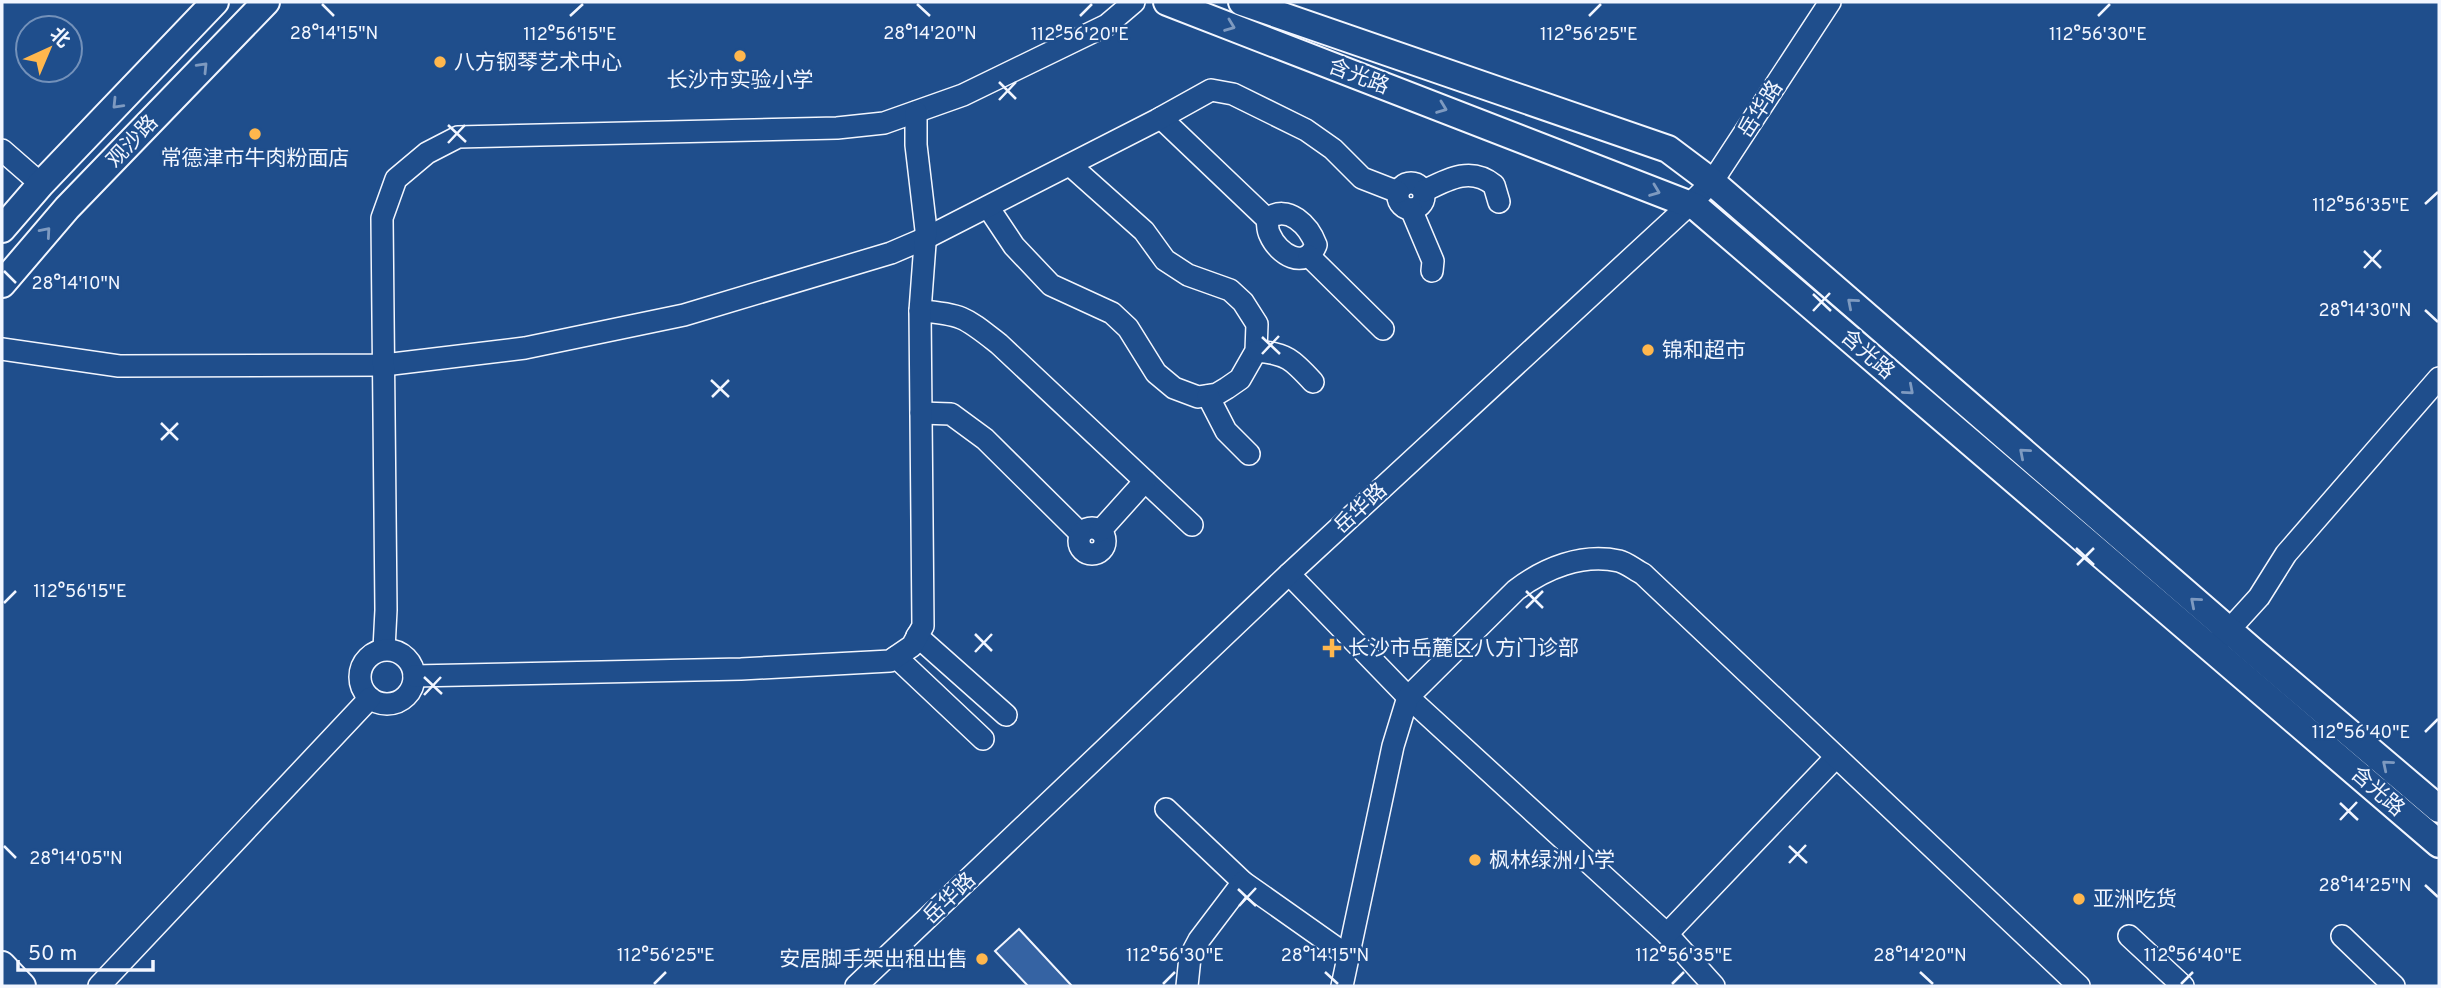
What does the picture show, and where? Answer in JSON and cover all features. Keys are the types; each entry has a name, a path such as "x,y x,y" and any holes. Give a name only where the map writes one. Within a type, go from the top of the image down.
{"main road":[{"name":"观沙路","path":"2,229 41,184 215,2"},
{"name":"观沙路","path":"2,284 67,208 266,2"},
{"name":"含光路","path":"1167,2 1690,204 2220,639 2439,809"},
{"name":"含光路","path":"1242,2 1668,149 1712,182 2220,639 2439,844"},
{"path":"2,965 22,986"}],"street":[{"path":"384,649 386,610 382,218 396,179 427,153 458,137 837,128 884,123 962,95 1107,25 1133,2"},
{"name":"岳华路","path":"856,986 1289,573 1712,182 1830,2"},
{"path":"2,349 119,366 384,365 524,348 684,315 891,253 988,207 1211,90 1233,94 1306,130 1333,149 1362,178 1398,192"},
{"path":"414,676 741,669 890,661 912,646 923,626 920,311 926,238 916,145 916,112"},
{"path":"1161,118 1267,219 1268,233 1276,246 1290,257 1309,256 1383,328"},
{"path":"2,150 41,184"},
{"path":"988,207 1014,246 1051,285 1112,313 1128,328 1156,373 1174,388 1198,397 1208,396 1217,394 1240,379 1256,351 1257,324 1243,302 1230,290 1188,275 1165,260 1144,231 1070,165"},
{"path":"1424,191 1448,178 1468,174 1482,176 1494,185 1499,202"},
{"path":"1403,184 1419,184 1424,191 1424,200 1420,207 1403,207 1398,200 1398,192 1403,184"},
{"path":"1412,209 1433,261 1432,271"},
{"path":"1267,219 1273,214 1283,213 1311,231 1316,245 1309,256"},
{"path":"920,311 953,314 968,320 999,344 1192,525"},
{"path":"1256,351 1285,355 1313,382"},
{"path":"2220,639 2259,597 2286,554 2439,379"},
{"path":"1208,396 1226,431 1249,454"},
{"path":"921,414 951,414 985,439 1090,532 1145,481"},
{"path":"1342,986 1393,746 1408,697 1516,590 1534,576 1575,561 1621,561 1643,574 2079,986"},
{"path":"1289,573 1408,697 1667,934 1714,986"},
{"path":"917,636 1006,715"},
{"path":"384,649 401,653 413,666 414,676 415,683 406,698 390,705 373,702 362,688 360,671 369,656 384,649"},
{"path":"896,657 983,739"},
{"path":"99,986 370,698"},
{"path":"1667,934 1836,757"},
{"path":"1166,809 1243,882 1348,956"},
{"path":"1187,986 1190,957 1199,940 1243,882"},
{"path":"2129,936 2183,986"},
{"path":"2342,936 2394,986"}],"building":[{"path":"1019,929 1072,986 1028,986 995,951"}],"place":[{"name":"长沙市实验小学","path":"740,56"},
{"name":"八方钢琴艺术中心","path":"440,62"},
{"name":"常德津市牛肉粉面店","path":"255,134"},
{"name":"锦和超市","path":"1648,350"},
{"name":"长沙市岳麓区八方门诊部","path":"1332,648"},
{"name":"枫林绿洲小学","path":"1475,860"},
{"name":"亚洲吃货","path":"2079,899"},
{"name":"安居脚手架出租出售","path":"982,959"}]}
